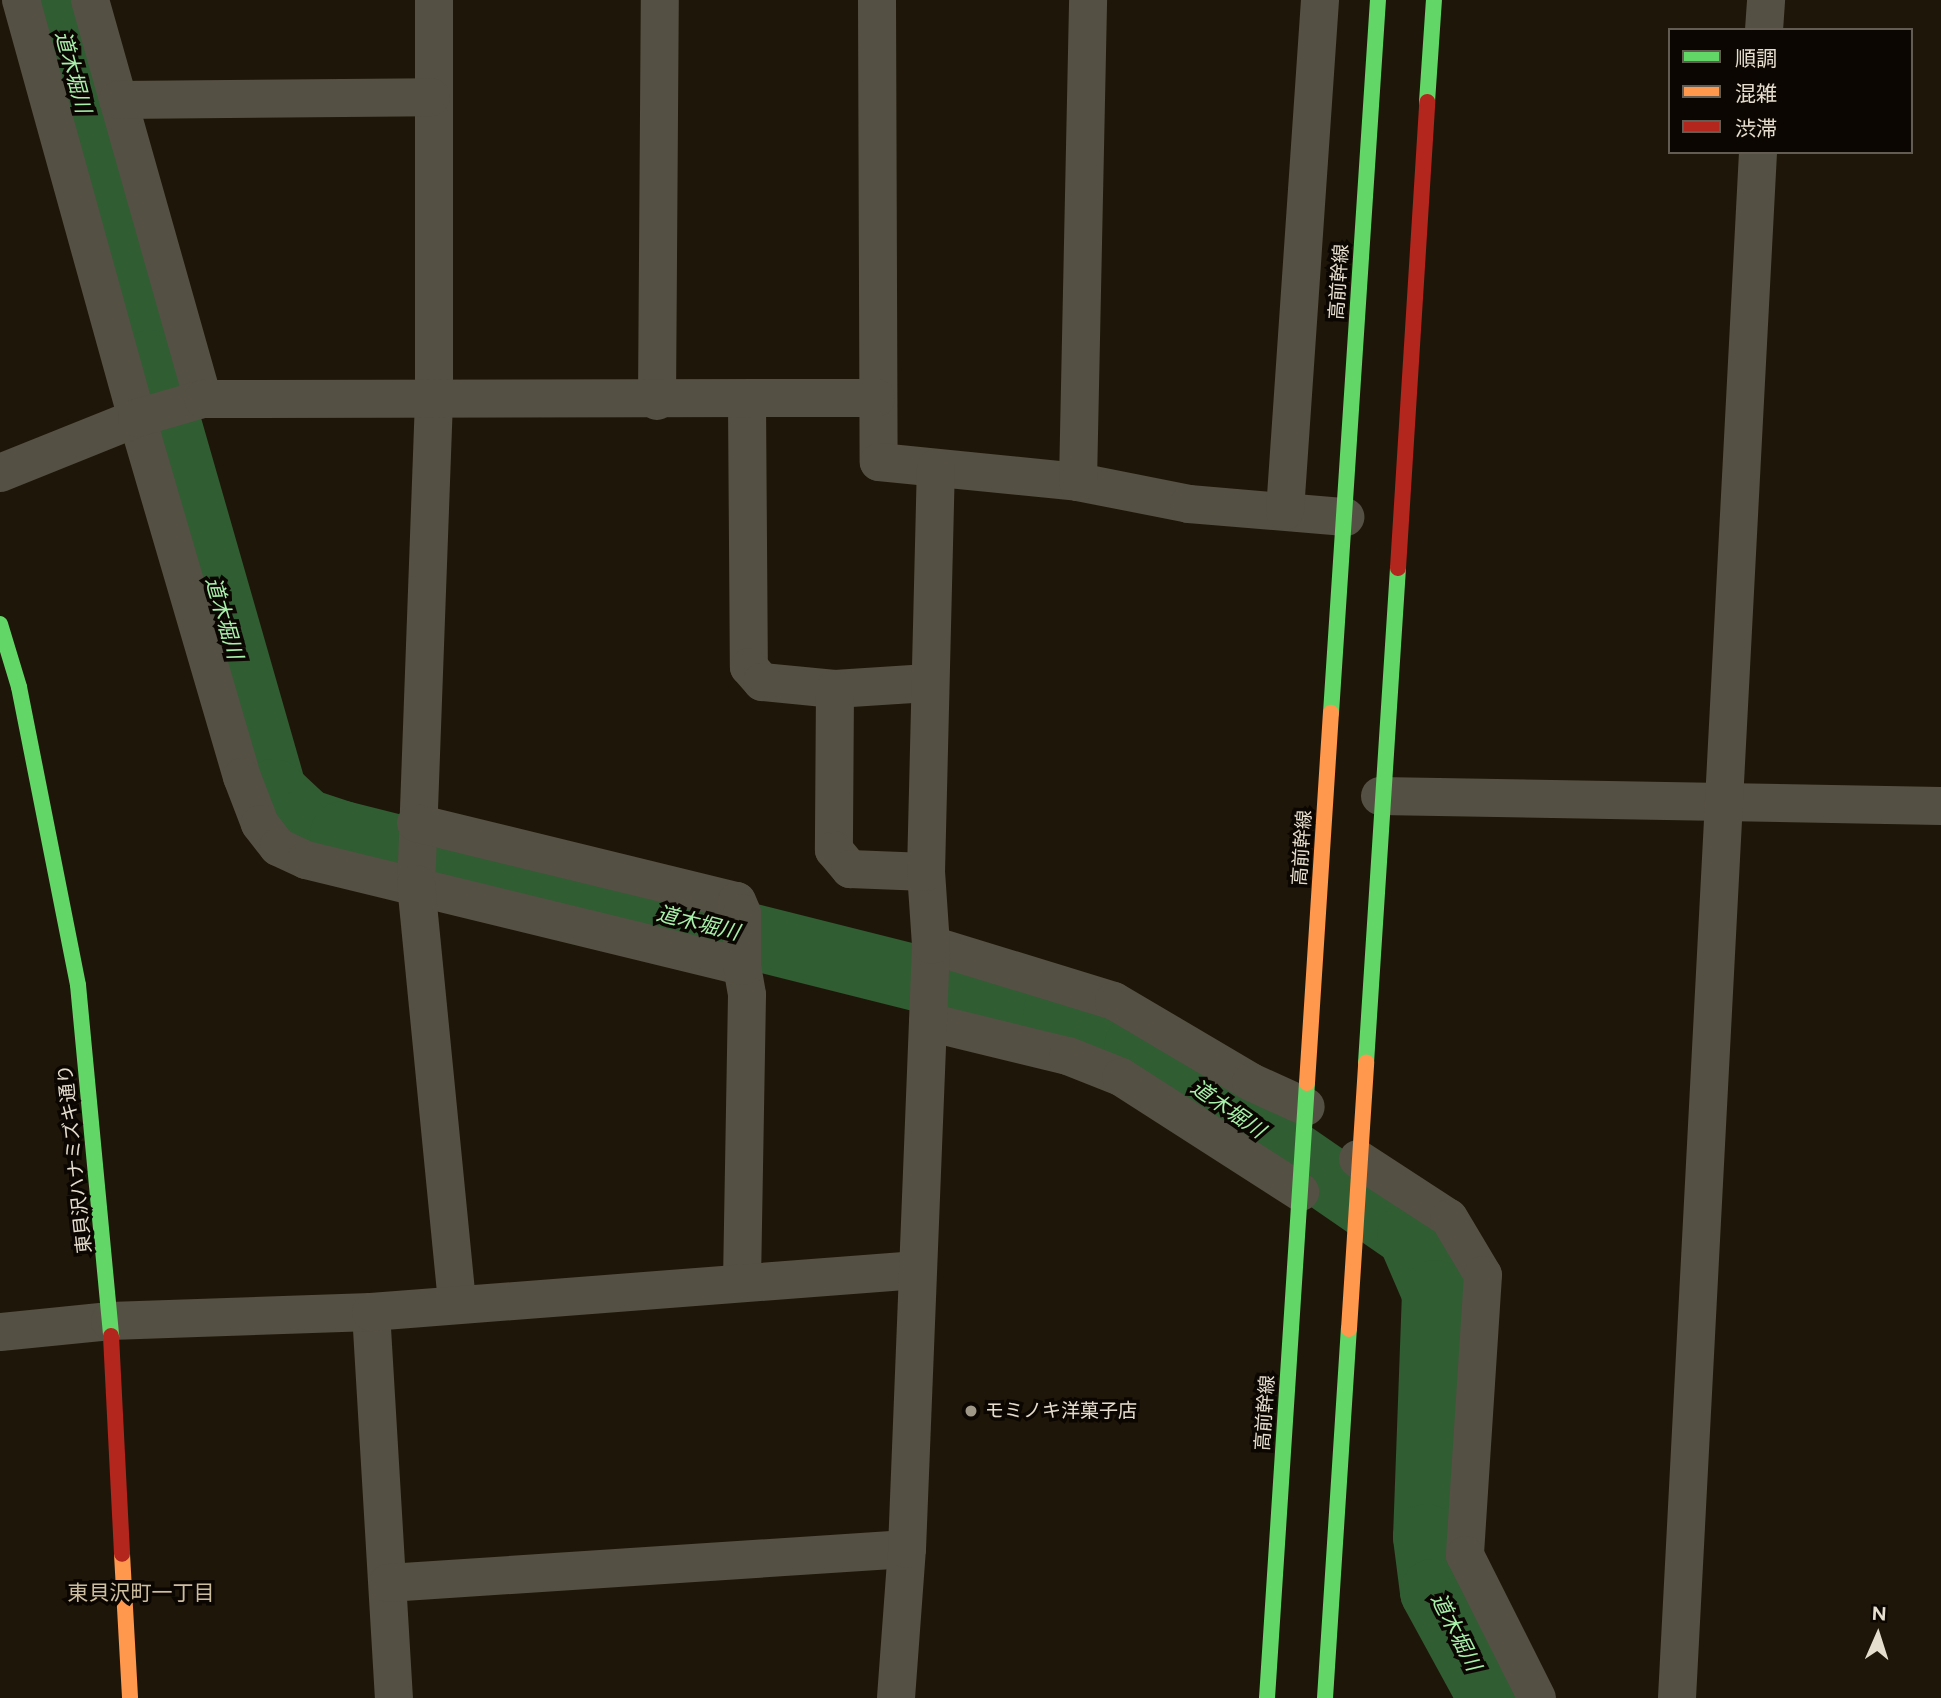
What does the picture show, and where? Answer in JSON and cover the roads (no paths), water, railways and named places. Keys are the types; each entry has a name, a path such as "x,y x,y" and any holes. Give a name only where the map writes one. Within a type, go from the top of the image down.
{"street":[{"path":"21,0 145,416 242,777 261,824 278,847 306,860 742,960"},
{"path":"90,0 198,400"},
{"path":"434,0 431,97 434,400 416,823 416,884 457,1302"},
{"path":"657,401 660,0"},
{"path":"877,0 876,398 880,462 1078,482 1189,504 1345,517"},
{"path":"1078,482 1088,0"},
{"path":"1285,511 1320,0"},
{"name":"高前幹線","path":"1268,1698 1378,0"},
{"path":"1325,1698 1380,796 1402,522 1434,0"},
{"path":"1764,28 1766,0"},
{"path":"118,100 431,97"},
{"path":"1677,1698 1727,804 1758,154"},
{"path":"0,473 145,416 198,400 747,401 876,398"},
{"path":"747,401 749,667 762,682 835,689 929,683"},
{"path":"897,1698 907,1549 931,945 926,872 936,468"},
{"name":"東貝沢ハナミズキ通り","path":"0,624 19,687 78,985 110,1321 131,1698"},
{"path":"835,689 834,850 850,869 926,872"},
{"path":"1380,796 1941,806"},
{"path":"416,823 737,901 742,913 742,960 747,995 742,1283"},
{"path":"931,945 1114,1001 1251,1082 1306,1107"},
{"path":"928,1022 1068,1056 1121,1077 1300,1192"},
{"path":"1358,1159 1449,1218 1483,1275 1465,1555 1537,1698"},
{"path":"0,1332 110,1321 371,1312 457,1302 916,1270"},
{"path":"371,1312 394,1698"},
{"path":"388,1583 907,1549"}],"waterway":[{"name":"道木堀川","path":"53,0 151,363 274,792 306,822 343,834 1056,1013 1137,1047 1410,1235 1435,1293 1426,1537 1433,1592 1491,1698"}],"place":[{"name":"モミノキ洋菓子店","path":"971,1411"}],"district":[{"name":"東貝沢町一丁目","path":"141,1593"}]}
